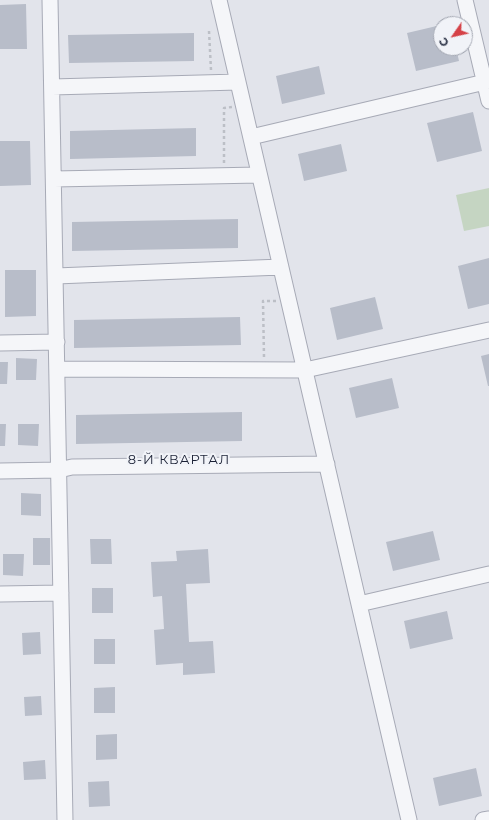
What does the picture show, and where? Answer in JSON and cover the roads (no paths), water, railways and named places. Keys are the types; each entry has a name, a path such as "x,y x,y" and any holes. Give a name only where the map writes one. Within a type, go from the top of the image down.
{"street":[{"path":"50,0 65,820"},
{"path":"219,0 409,820"},
{"path":"465,0 489,101"},
{"path":"52,87 238,82"},
{"path":"251,137 485,82"},
{"path":"54,179 259,175"},
{"path":"56,276 281,267"},
{"path":"57,369 304,370 489,330"},
{"path":"0,343 57,342"},
{"path":"0,471 59,470 72,467 326,464"},
{"path":"359,604 489,574"},
{"path":"0,594 61,593"},
{"path":"483,820 489,819"}],"district":[{"name":"8-Й КВАРТАЛ","path":"179,460"}]}
